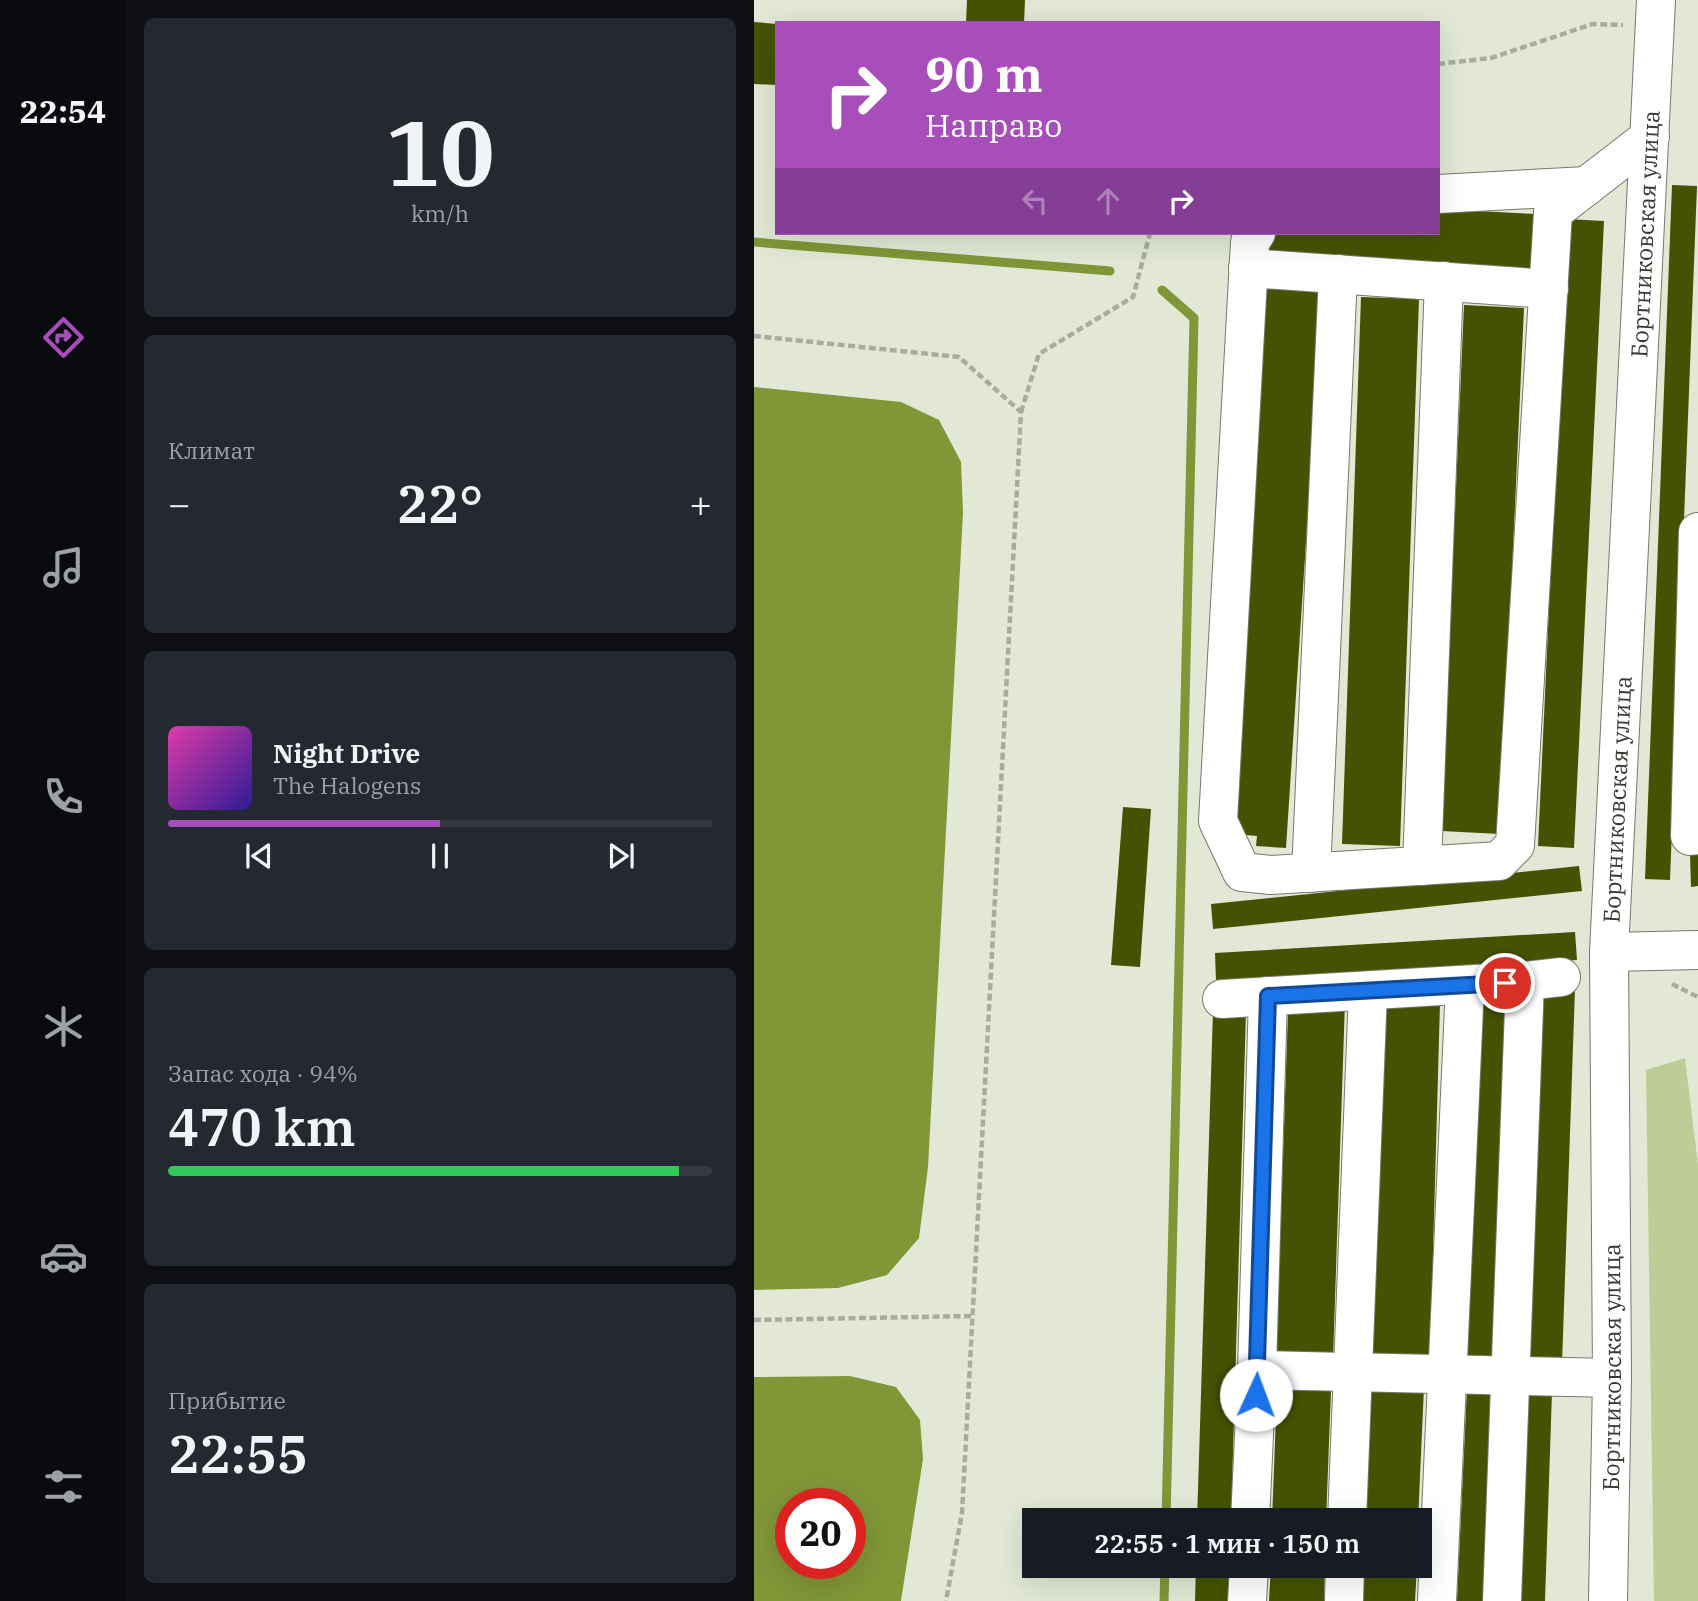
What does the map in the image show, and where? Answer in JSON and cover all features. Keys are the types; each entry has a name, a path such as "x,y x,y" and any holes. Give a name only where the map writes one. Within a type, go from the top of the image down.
{"street":[{"name":"Бортниковская улица","path":"1608,1601 1612,1378 1609,952 1656,13"},
{"path":"1548,289 1338,274 1252,250 1218,821 1242,872 1271,875 1499,861 1515,845 1553,212 1650,137"},
{"path":"1440,194 1588,186"},
{"path":"1311,873 1338,274"},
{"path":"1422,866 1444,281"},
{"path":"1698,532 1690,836 1698,835"},
{"path":"1609,952 1698,950"},
{"path":"1222,999 1543,979 1511,1376 1502,1601"},
{"path":"1437,1601 1465,985"},
{"path":"1347,1508 1368,991"},
{"path":"1251,1508 1268,996"},
{"path":"1257,1370 1612,1378"},
{"path":"1247,1601 1248,1578"},
{"path":"1344,1601 1345,1578"}],"path":[{"path":"1440,64 1491,58 1593,24 1656,13"},
{"path":"946,1601 962,1513 1021,412 1039,354 1133,297 1149,235"},
{"path":"754,336 959,356 1021,412"},
{"path":"754,1320 973,1316"}],"shaded area":[{"path":"754,387 901,402 939,420 961,462 963,513 928,1167 919,1238 887,1275 838,1288 754,1290"},
{"path":"1685,1058 1698,1164 1698,1601 1654,1601 1646,1070"},
{"path":"850,1376 896,1387 920,1420 923,1459 901,1601 754,1601 754,1377"}],"building":[{"path":"967,0 1025,0 1024,21 966,21"},
{"path":"754,22 775,24 775,85 754,84"},
{"path":"1672,185 1697,186 1670,880 1645,879"},
{"path":"1440,209 1535,214 1532,272 1262,258 1271,235 1440,235"},
{"path":"1567,219 1604,221 1574,848 1538,846"},
{"path":"1261,278 1323,282 1286,848 1256,846 1257,836 1225,833"},
{"path":"1361,297 1419,299 1400,846 1342,844"},
{"path":"1464,305 1524,308 1500,834 1441,831"},
{"path":"1123,807 1151,809 1140,967 1111,965"},
{"path":"1690,855 1698,855 1698,886 1691,887"},
{"path":"1579,866 1582,891 1213,929 1211,904"},
{"path":"1575,932 1577,960 1216,981 1215,953"},
{"path":"1541,988 1575,989 1562,1364 1528,1363"},
{"path":"1320,1001 1345,1002 1333,1359 1276,1357 1288,1012 1320,1013"},
{"path":"1380,1001 1440,1003 1430,1361 1370,1359"},
{"path":"1479,1002 1511,1004 1492,1361 1460,1359"},
{"path":"1213,1011 1246,1012 1231,1508 1197,1508"},
{"path":"1367,1384 1424,1387 1419,1508 1362,1508"},
{"path":"1277,1388 1331,1390 1326,1508 1272,1508"},
{"path":"1467,1388 1496,1390 1486,1601 1457,1601"},
{"path":"1522,1391 1552,1392 1545,1601 1515,1601"},
{"path":"1196,1578 1230,1578 1229,1601 1195,1601"},
{"path":"1270,1578 1325,1578 1324,1601 1269,1601"},
{"path":"1358,1578 1416,1578 1415,1601 1357,1601"}],"waterway":[{"path":"754,242 1110,271"},
{"path":"1162,290 1194,318 1166,1508"},
{"path":"1164,1601 1165,1578"}],"route":[{"path":"1256,1395 1268,996 1505,983"}]}
